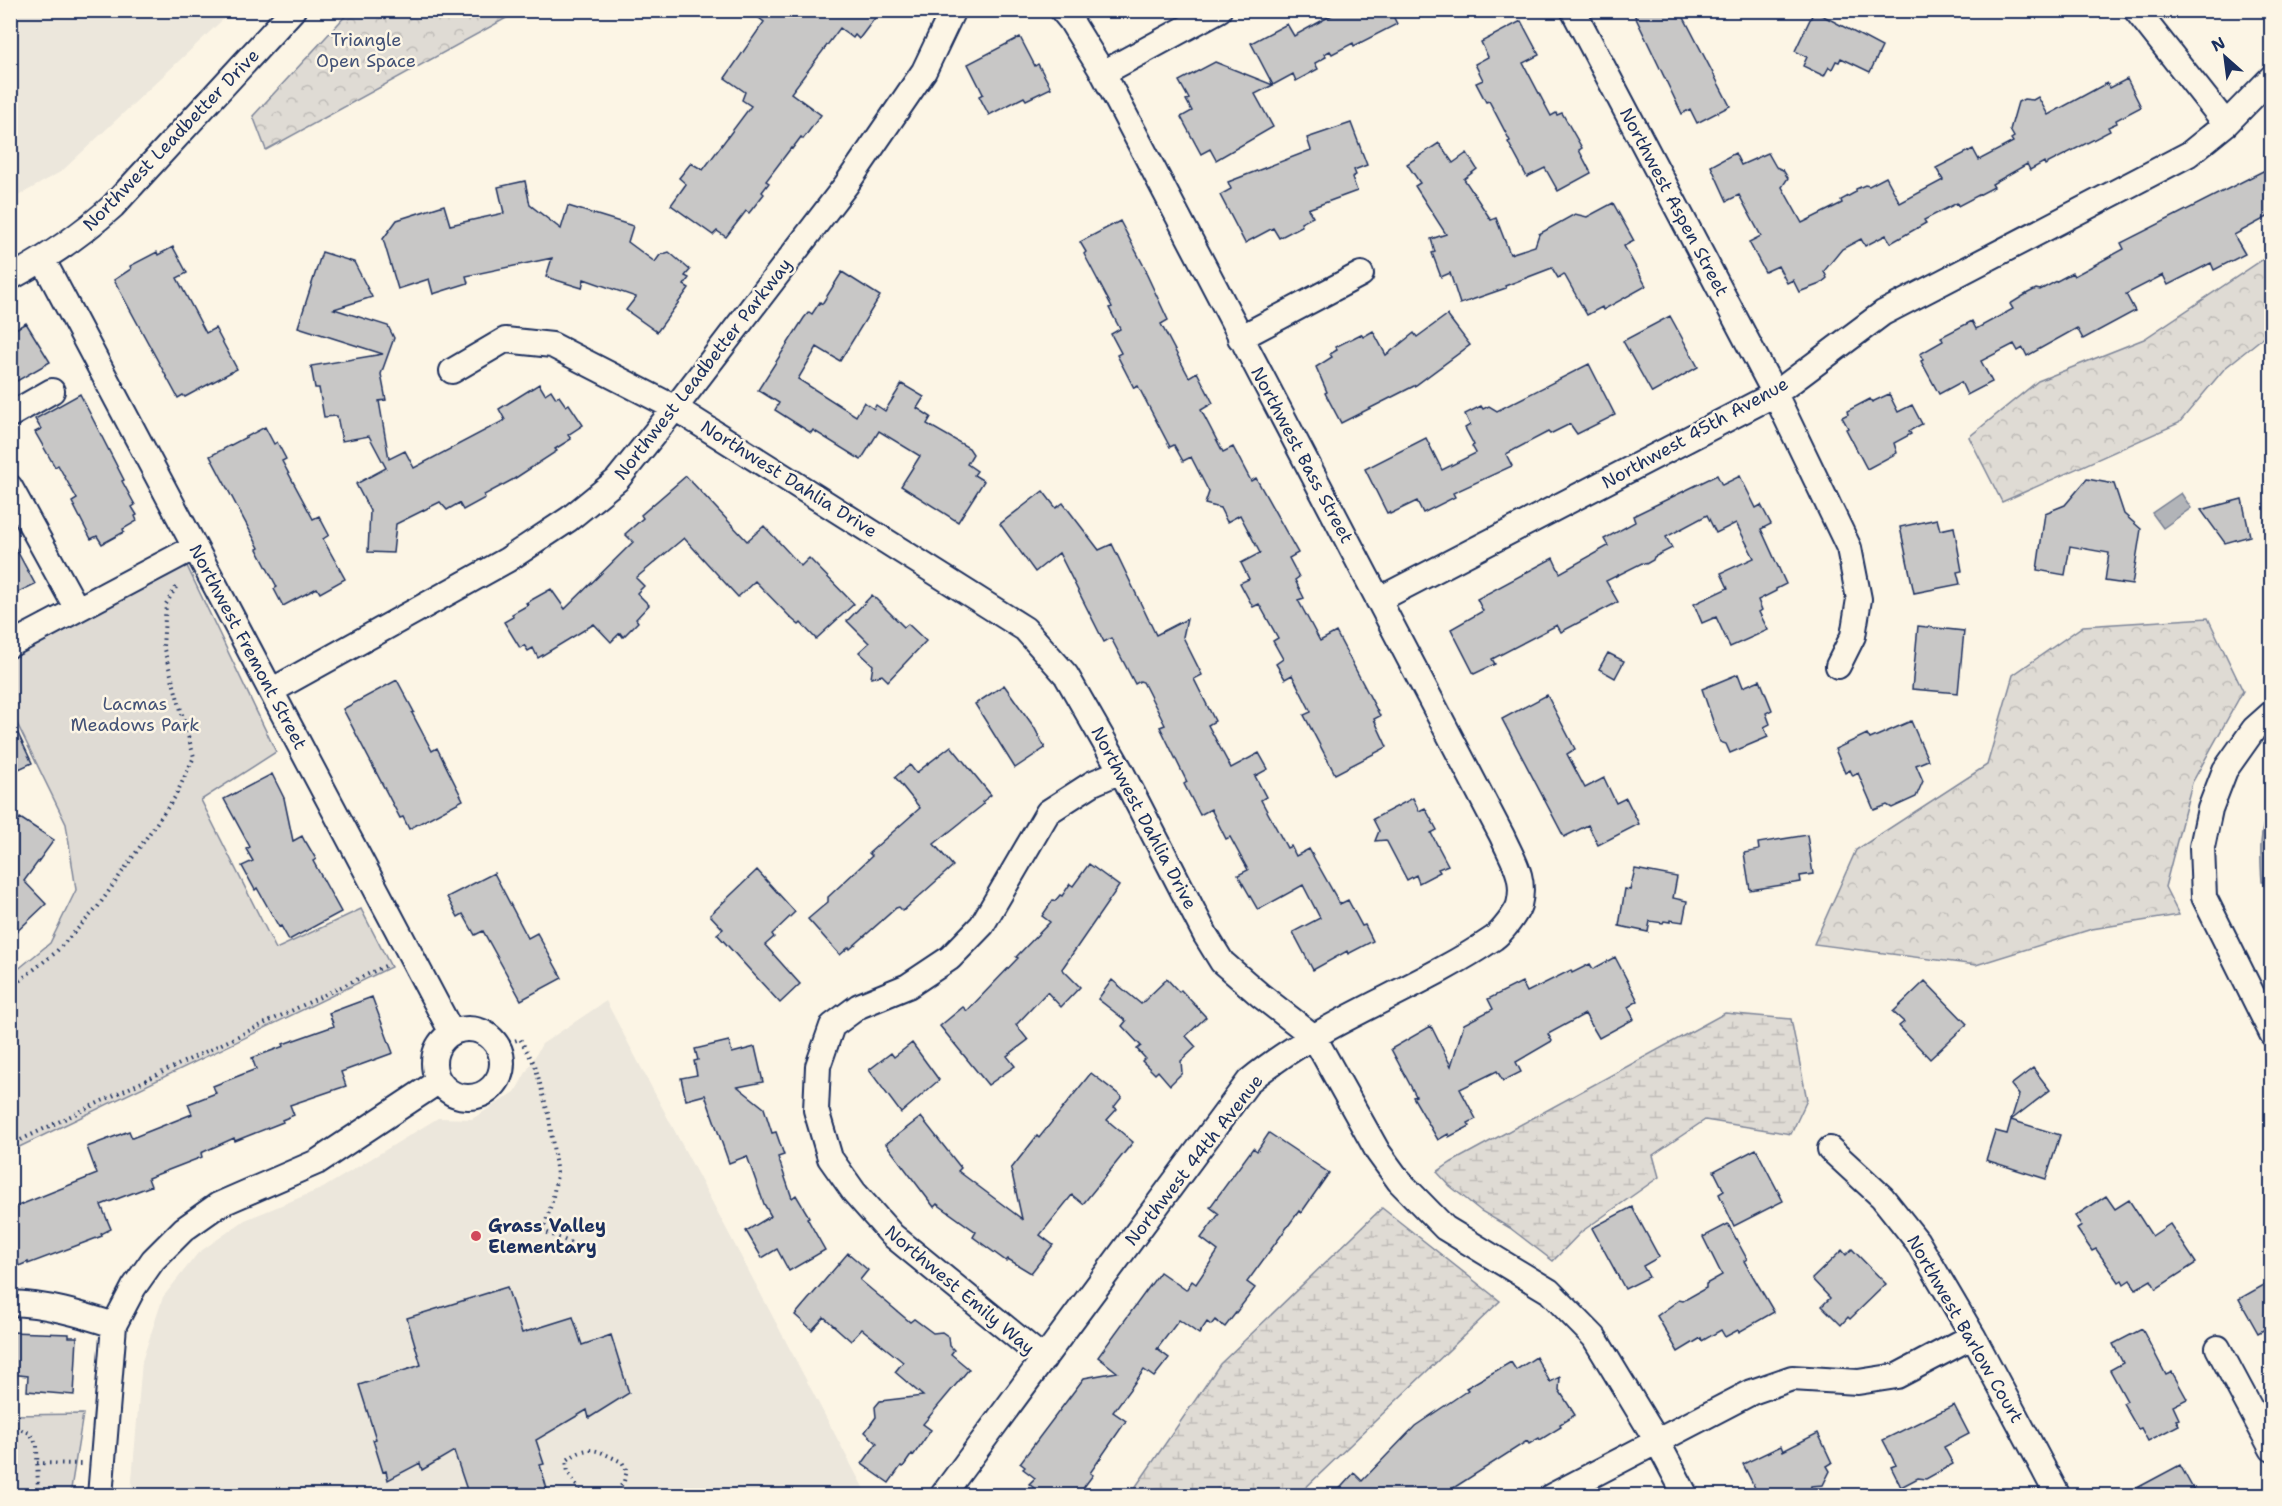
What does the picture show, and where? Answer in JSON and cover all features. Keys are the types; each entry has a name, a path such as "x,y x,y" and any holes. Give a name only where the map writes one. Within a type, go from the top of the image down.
{"street":[{"name":"Northwest Leadbetter Drive","path":"10,278 83,234 113,206 293,10"},
{"name":"Northwest Leadbetter Parkway","path":"272,691 507,560 570,519 617,480 846,185 924,70 953,10"},
{"name":"Northwest Bass Street","path":"1062,10 1103,73 1502,836 1522,881 1518,908"},
{"path":"1103,73 1219,10"},
{"name":"Northwest Aspen Street","path":"1573,10 1775,394 1849,548 1859,599 1853,636 1838,666"},
{"path":"2136,10 2226,124"},
{"name":"Northwest 45th Avenue","path":"1378,600 1775,394 1883,313 2189,154 2226,124 2271,77"},
{"name":"Northwest Fremont Street","path":"43,260 452,1033"},
{"path":"1240,338 1360,274"},
{"name":"Northwest Dahlia Drive","path":"452,371 506,340 552,345 675,408 1025,629 1066,675 1121,771 1206,936 1222,962 1260,996 1314,1037 1378,1152 1399,1181 1445,1228 1549,1291 1594,1337 1657,1442 1686,1496"},
{"path":"10,415 52,391"},
{"path":"10,487 77,609"},
{"path":"10,645 195,547"},
{"path":"2271,713 2254,729 2225,770 2210,809 2202,847 2204,897 2271,1034"},
{"name":"Northwest Emily Way","path":"1044,1359 892,1235 854,1192 830,1158 816,1110 818,1066 832,1026 859,1006 908,986 950,958 982,925 1048,812 1093,783 1121,771"},
{"name":"Northwest 44th Avenue","path":"942,1496 1250,1081 1273,1062 1314,1037 1422,980 1497,936 1518,908"},
{"path":"465,1029 476,1030 488,1035 498,1046 502,1060 500,1075 489,1090 474,1097 458,1096 444,1088 439,1082 434,1061 441,1042 452,1033 465,1029"},
{"path":"100,1496 114,1325 134,1287 153,1260 184,1229 218,1205 317,1162 439,1082"},
{"name":"Northwest Barlow Court","path":"1830,1149 1882,1197 1917,1241 1973,1336 2058,1496"},
{"path":"10,1303 74,1312 114,1325"},
{"path":"1552,1496 1752,1392 1792,1378 1858,1382 1898,1376 1973,1336"},
{"path":"2218,1347 2271,1449"}],"path":[{"path":"10,988 55,953 97,908 175,796 194,757 163,646 166,604 181,580"},
{"path":"10,1145 385,966"},
{"path":"498,1046 520,1040 535,1065 549,1117 557,1175 543,1231 588,1250"},
{"path":"10,1426 30,1432 37,1445 38,1496"},
{"path":"583,1496 568,1472 566,1461 580,1450 591,1450 622,1462 627,1471 615,1496"},
{"path":"37,1463 102,1464"}],"shaded area":[{"path":"11,10 232,11 62,171 11,200"},
{"path":"2181,493 2191,508 2163,528 2152,513"},
{"path":"2271,801 2271,882 2262,882 2262,831"},
{"name":"Grass Valley Elementary","path":"606,1001 867,1495 136,1496 131,1492 142,1361 163,1297 198,1253 245,1220 323,1188 438,1118 472,1119 515,1092 542,1044"}],"green space":[{"name":"Triangle Open Space","path":"350,11 519,11 266,150 253,116"},
{"path":"2271,254 2271,331 2225,368 2179,423 2002,502 1969,437 2038,381 2144,339"},
{"name":"Lacmas Meadows Park","path":"186,564 276,752 201,800 276,949 361,909 391,967 11,1151 11,975 50,943 76,890 66,824 11,711 11,659"},
{"path":"2208,618 2243,691 2192,783 2165,887 2179,915 2092,929 1976,965 1814,944 1856,850 1987,765 2013,675 2083,626"},
{"path":"1725,1013 1791,1019 1807,1100 1791,1134 1705,1120 1653,1155 1659,1177 1581,1232 1553,1261 1510,1228 1481,1211 1450,1186 1437,1172 1452,1162"},
{"path":"1382,1208 1500,1301 1298,1495 1130,1495 1220,1364"},
{"path":"83,1414 70,1495 11,1495 11,1415"}],"building":[{"path":"749,10 881,10 859,39 855,35 853,38 840,28 791,93 821,115 803,139 801,137 791,148 766,181 769,183 762,192 764,194 749,213 746,211 726,237 717,231 713,235 671,205 686,184 679,178 691,163 703,170 751,106 742,100 745,92 725,78 764,22"},
{"path":"1341,10 1390,10 1397,24 1354,46 1353,43 1332,54 1330,51 1324,54 1326,57 1315,63 1318,69 1296,81 1293,74 1273,85 1251,43 1287,24 1294,36"},
{"path":"1632,10 1680,10 1730,106 1697,123 1690,109 1682,114"},
{"path":"1814,11 1882,47 1870,72 1841,58 1839,62 1836,61 1832,69 1829,67 1824,76 1803,66 1807,57 1795,51"},
{"path":"1521,21 1539,55 1523,63 1551,116 1562,113 1582,148 1579,150 1591,173 1558,191 1545,168 1527,177 1489,101 1486,102 1476,83 1483,80 1475,64 1488,57 1481,42"},
{"path":"1020,37 1035,66 1038,64 1051,88 1026,100 1024,97 989,115 979,96 983,94 968,64"},
{"path":"1215,62 1273,85 1255,94 1273,127 1216,160 1210,149 1201,154 1181,117 1192,111 1186,100 1189,99 1179,81"},
{"path":"2127,79 2141,107 2116,120 2117,123 2108,127 2110,131 2045,165 2044,162 2030,170 2027,164 1992,184 1994,187 1958,206 1957,203 1924,220 1926,223 1891,243 1886,235 1865,246 1861,239 1842,249 1824,271 1827,278 1820,284 1799,292 1793,280 1787,283 1778,266 1765,272 1749,242 1761,236 1739,195 1727,201 1711,166 1735,153 1741,165 1768,153 1776,167 1783,170 1788,178 1782,187 1802,223 1842,203 1841,200 1856,192 1856,189 1865,185 1869,186 1886,177 1900,203 1943,180 1936,168 1973,149 1979,160 2013,142 2011,139 2014,137 2010,130 2018,102 2038,97 2048,115 2107,83 2110,88"},
{"path":"1351,123 1367,165 1354,170 1356,175 1352,177 1357,191 1308,209 1313,217 1301,223 1302,226 1279,238 1273,228 1245,243 1220,195 1231,189 1228,182 1311,150 1307,138"},
{"path":"1439,143 1453,163 1467,153 1477,169 1464,179 1491,220 1496,218 1510,254 1535,246 1539,234 1575,214 1587,217 1613,203 1634,241 1624,246 1646,286 1603,310 1602,307 1587,315 1564,274 1558,278 1552,268 1505,286 1506,288 1460,304 1450,273 1441,277 1432,253 1435,252 1431,239 1446,234 1415,186 1420,183 1407,164"},
{"path":"2271,167 2271,215 2234,235 2245,254 2214,270 2211,263 2168,285 2163,275 2126,294 2135,311 2083,339 2077,328 2027,356 2023,348 2018,351 2014,344 1981,361 1992,382 1967,395 1961,382 1939,394 1921,361 1923,360 1920,354 1943,341 1941,337 1972,321 1976,329 2013,309 2010,304 2028,293 2036,289 2040,290 2072,273 2074,276 2124,249 2121,243"},
{"path":"525,181 530,205 561,229 568,206 633,226 628,242 655,262 660,255 669,252 690,270 685,276 689,278 684,285 689,288 657,332 626,310 636,297 584,279 582,288 546,277 552,258 466,276 468,283 433,294 429,279 398,289 383,239 397,220 444,205 450,225 504,213 498,187"},
{"path":"1120,221 1147,272 1168,320 1161,324 1189,377 1197,372 1213,403 1201,410 1223,452 1233,447 1251,481 1256,478 1298,553 1289,558 1299,577 1295,580 1304,598 1298,600 1320,641 1336,632 1380,716 1374,719 1387,747 1335,774 1304,715 1311,712 1292,675 1285,679 1276,664 1283,659 1273,641 1278,638 1259,604 1253,607 1240,583 1249,579 1241,563 1260,553 1240,515 1227,522 1220,508 1205,504 1209,492 1191,457 1183,461 1174,445 1170,447 1138,386 1134,388 1117,355 1121,353 1111,334 1120,329 1109,308 1112,307 1080,242"},
{"path":"173,247 187,273 177,278 206,333 215,328 237,369 185,397 183,395 178,398 114,280 131,269 130,266 157,252 158,255"},
{"path":"322,252 354,262 372,297 334,309 388,326 394,338 381,374 386,400 379,401 389,459 405,451 414,468 505,420 499,409 539,384 545,394 551,390 556,398 559,396 566,406 569,404 583,425 568,435 571,439 555,449 557,451 463,510 459,503 447,510 440,502 396,524 393,553 368,552 370,511 356,484 386,468 369,436 342,441 337,416 324,417 319,388 315,388 311,366 383,354 298,327"},
{"path":"842,272 880,296 840,361 817,347 798,379 856,416 864,402 874,409 876,405 885,411 902,384 924,397 917,408 931,417 927,424 969,448 973,454 967,464 977,471 974,475 984,481 958,522 901,486 920,456 879,431 861,460 813,430 811,433 775,410 779,403 758,390 804,318 809,312 812,314 820,302 822,304"},
{"path":"1447,315 1470,345 1416,385 1341,423 1325,393 1327,392 1316,367 1332,357 1330,354 1337,350 1335,347 1361,334 1363,337 1373,331 1386,355 1414,333 1417,337"},
{"path":"1670,316 1698,367 1652,393 1623,341"},
{"path":"26,323 50,362 10,385 10,332"},
{"path":"1589,364 1615,415 1577,434 1570,424 1550,434 1548,432 1506,454 1512,466 1453,493 1455,497 1423,513 1417,501 1390,514 1387,513 1365,469 1426,438 1442,470 1476,453 1465,428 1470,425 1465,414 1481,406 1483,409 1489,406 1497,411"},
{"path":"80,394 124,480 122,481 135,505 132,507 137,515 135,516 137,521 123,529 124,532 102,544 97,536 91,539 72,502 77,499 58,465 55,467 35,432 41,429 35,419"},
{"path":"1889,394 1898,412 1912,405 1922,424 1909,431 1911,434 1894,443 1897,453 1867,469 1842,417 1848,414 1847,411 1870,399 1872,402"},
{"path":"265,427 274,444 277,442 286,459 282,461 313,519 319,516 329,535 323,539 345,579 320,593 317,588 283,606 274,589 277,587 257,549 259,548 210,456"},
{"path":"1717,475 1722,485 1740,476 1756,508 1761,505 1771,524 1761,529 1786,584 1758,600 1762,610 1759,612 1768,630 1730,647 1716,617 1702,623 1694,604 1728,588 1721,573 1754,558 1736,523 1716,533 1707,515 1666,537 1672,548 1646,564 1642,563 1606,581 1618,602 1561,632 1557,625 1492,659 1495,664 1474,674 1451,629 1483,611 1477,599 1553,558 1560,573 1608,546 1604,539 1635,522 1633,516"},
{"path":"686,476 747,541 764,526 801,566 809,558 854,604 816,639 801,623 799,625 792,619 755,581 738,597 684,538 636,578 644,586 637,593 649,605 636,619 638,622 623,637 620,633 611,642 594,624 538,658 533,648 528,651 524,645 520,648 504,622 513,617 512,614 528,605 526,603 551,589 565,609 633,542 625,534 643,518 641,515"},
{"path":"2087,479 2114,484 2124,514 2141,529 2132,585 2105,581 2109,553 2070,546 2065,575 2037,570 2045,513 2065,505"},
{"path":"1043,491 1056,508 1063,503 1099,550 1112,544 1156,635 1187,619 1183,637 1202,675 1194,679 1215,721 1208,725 1231,768 1259,753 1268,769 1255,776 1266,797 1261,800 1287,848 1291,846 1296,856 1309,849 1340,904 1348,900 1373,941 1348,954 1347,951 1313,970 1293,932 1320,918 1303,885 1258,910 1238,875 1248,870 1230,837 1226,839 1211,809 1200,815 1184,784 1187,782 1160,727 1165,725 1143,682 1135,684 1111,638 1104,642 1059,553 1035,572 1000,524"},
{"path":"2242,499 2250,536 2225,543 2201,510"},
{"path":"1937,519 1940,530 1954,527 1962,571 1957,572 1960,584 1914,593 1900,527"},
{"path":"10,538 35,584 10,596"},
{"path":"872,595 904,627 908,624 926,641 888,681 882,675 871,678 873,665 859,652 869,643 847,621"},
{"path":"1918,626 1964,631 1958,693 1912,689"},
{"path":"1608,653 1624,661 1615,678 1599,669"},
{"path":"1738,674 1743,687 1760,680 1772,710 1766,713 1770,724 1764,727 1768,737 1730,753 1726,744 1720,742 1702,689"},
{"path":"397,680 432,751 437,748 463,800 409,829 403,817 400,818 343,709"},
{"path":"1004,685 1034,727 1045,748 1015,768 975,704"},
{"path":"1547,695 1575,749 1567,754 1585,788 1604,778 1616,803 1626,798 1639,824 1598,845 1588,825 1564,837 1502,719"},
{"path":"10,717 32,763 10,773"},
{"path":"1911,721 1928,760 1916,765 1923,781 1916,797 1892,808 1887,805 1874,810 1858,773 1853,776 1850,770 1845,773 1835,749 1867,734 1870,739"},
{"path":"951,746 991,795 982,802 984,804 934,844 953,866 903,911 899,907 896,908 850,949 849,947 840,955 808,919 828,902 828,897 872,856 869,853 920,808 895,777 910,765 916,773"},
{"path":"272,774 284,798 293,841 302,836 316,859 313,861 341,912 289,940 257,888 255,890 242,866 253,861 246,849 250,847 224,799"},
{"path":"1413,798 1419,811 1425,808 1437,830 1431,833 1448,865 1438,869 1440,872 1419,883 1416,875 1407,880 1386,840 1375,841 1379,831 1373,819"},
{"path":"20,818 54,840 24,881 46,904 10,938 10,832"},
{"path":"1807,835 1813,874 1800,876 1801,882 1750,890 1744,853 1759,850 1758,843"},
{"path":"1089,864 1119,886 1062,969 1080,987 1061,1007 1047,992 1016,1025 1028,1040 1007,1056 1015,1066 988,1085 940,1026 963,1007 967,1011 1018,958 1016,957 1050,922 1042,916 1053,900 1062,896 1070,884 1073,886"},
{"path":"1635,869 1677,877 1673,898 1687,901 1683,922 1650,921 1648,932 1619,926 1625,889 1630,890"},
{"path":"757,870 795,912 772,934 774,937 765,945 800,984 780,1003 717,934 723,929 710,915"},
{"path":"494,873 528,938 537,933 562,978 521,1000 483,931 475,935 463,914 458,917 447,897"},
{"path":"1615,957 1638,1001 1628,1007 1634,1019 1599,1038 1585,1014 1548,1034 1552,1041 1516,1062 1521,1072 1503,1081 1497,1071 1460,1089 1476,1119 1468,1123 1470,1126 1438,1140 1413,1097 1416,1096 1391,1049 1431,1026 1451,1066 1464,1024 1493,1009 1488,999 1522,982 1527,992 1571,970 1572,973 1590,964 1593,969"},
{"path":"1167,979 1179,992 1181,990 1206,1017 1186,1036 1196,1047 1181,1061 1182,1073 1170,1085 1158,1071 1155,1074 1142,1061 1145,1058 1137,1049 1141,1046 1122,1026 1126,1021 1098,999 1112,980 1141,1004"},
{"path":"1925,981 1967,1024 1930,1059 1899,1026 1904,1022 1893,1012"},
{"path":"372,997 393,1053 341,1072 346,1086 290,1105 294,1115 282,1120 283,1122 235,1141 234,1138 201,1153 202,1157 148,1178 151,1186 101,1205 111,1229 101,1234 102,1236 19,1266 10,1245 10,1209 97,1174 87,1147 129,1131 132,1138 192,1114 188,1104 216,1093 213,1086 256,1069 252,1058 334,1026 329,1013"},
{"path":"729,1041 732,1053 755,1047 763,1082 738,1087 764,1108 772,1133 776,1132 784,1155 778,1157 792,1198 796,1195 825,1250 789,1271 777,1249 762,1258 746,1231 771,1216 764,1204 747,1156 729,1163 705,1095 686,1100 681,1078 697,1075 694,1061 698,1060 695,1049"},
{"path":"912,1043 939,1080 901,1113 869,1070 891,1053 894,1057"},
{"path":"2033,1068 2050,1090 2011,1120 2019,1095 2011,1085"},
{"path":"1091,1073 1122,1097 1114,1107 1117,1109 1107,1120 1133,1142 1083,1204 1072,1195 1040,1235 1053,1245 1031,1273 1008,1259 1006,1261 973,1237 976,1232 937,1204 934,1207 886,1144 921,1117 961,1168 958,1171 1022,1219 1011,1169"},
{"path":"2011,1120 2060,1135 2046,1179 1986,1160 1995,1131 2007,1134"},
{"path":"1269,1133 1329,1173 1247,1282 1255,1288 1225,1327 1215,1320 1211,1325 1207,1322 1199,1334 1179,1320 1157,1349 1169,1358 1154,1377 1144,1370 1113,1412 1126,1421 1090,1473 1093,1475 1084,1487 1086,1496 1028,1496 1034,1488 1029,1484 1035,1478 1023,1469 1025,1467 1020,1463 1084,1378 1117,1372 1098,1357 1160,1272 1186,1290 1192,1281 1196,1284 1218,1251 1201,1238 1219,1214 1210,1207 1253,1148 1257,1151"},
{"path":"1756,1149 1783,1201 1734,1226 1719,1194 1724,1191 1714,1171"},
{"path":"2106,1196 2115,1209 2129,1200 2152,1236 2170,1224 2196,1263 2156,1289 2151,1280 2136,1289 2130,1280 2124,1284 2122,1280 2119,1282 2096,1249 2092,1251 2077,1229 2082,1226 2075,1216"},
{"path":"1632,1207 1659,1257 1643,1266 1649,1277 1625,1289 1592,1228"},
{"path":"1728,1224 1747,1259 1744,1261 1774,1312 1739,1332 1738,1330 1725,1337 1721,1330 1702,1341 1701,1338 1678,1352 1657,1316 1679,1300 1683,1301 1706,1288 1706,1284 1722,1275 1703,1237"},
{"path":"1852,1249 1886,1284 1841,1325 1822,1306 1830,1298 1812,1279 1842,1250 1846,1255"},
{"path":"848,1253 868,1270 860,1280 910,1322 914,1319 933,1333 942,1332 949,1337 950,1346 954,1350 951,1354 969,1369 923,1424 931,1430 913,1456 912,1454 903,1467 901,1466 889,1483 862,1464 877,1443 865,1432 876,1417 875,1407 880,1401 923,1396 895,1372 903,1362 862,1329 851,1341 824,1317 812,1330 795,1315"},
{"path":"2271,1281 2271,1326 2258,1333 2239,1299"},
{"path":"507,1287 522,1333 573,1317 582,1345 611,1335 629,1393 589,1418 587,1410 536,1440 544,1464 540,1465 549,1496 469,1496 454,1451 422,1470 420,1463 388,1480 386,1471 383,1472 373,1440 376,1439 359,1385 421,1365 407,1318"},
{"path":"2142,1329 2166,1375 2172,1372 2187,1399 2173,1406 2179,1419 2176,1420 2179,1425 2148,1441 2123,1403 2127,1401 2110,1370 2123,1363 2113,1344"},
{"path":"10,1332 69,1334 69,1337 77,1337 74,1395 27,1391 28,1376 10,1374"},
{"path":"1536,1357 1550,1382 1560,1377 1559,1390 1575,1415 1560,1424 1561,1427 1540,1440 1539,1438 1529,1444 1527,1441 1441,1496 1333,1496 1354,1473 1362,1481 1415,1426 1468,1390 1466,1388 1511,1362 1516,1370"},
{"path":"1954,1405 1969,1434 1944,1447 1953,1464 1926,1479 1918,1478 1901,1487 1891,1467 1896,1465 1883,1440"},
{"path":"1818,1433 1832,1463 1827,1466 1830,1471 1823,1485 1811,1486 1809,1496 1759,1496 1743,1464 1781,1446 1783,1451"},
{"path":"2180,1465 2197,1496 2122,1496"}],"place":[{"name":"Grass Valley Elementary","path":"476,1236"}]}
